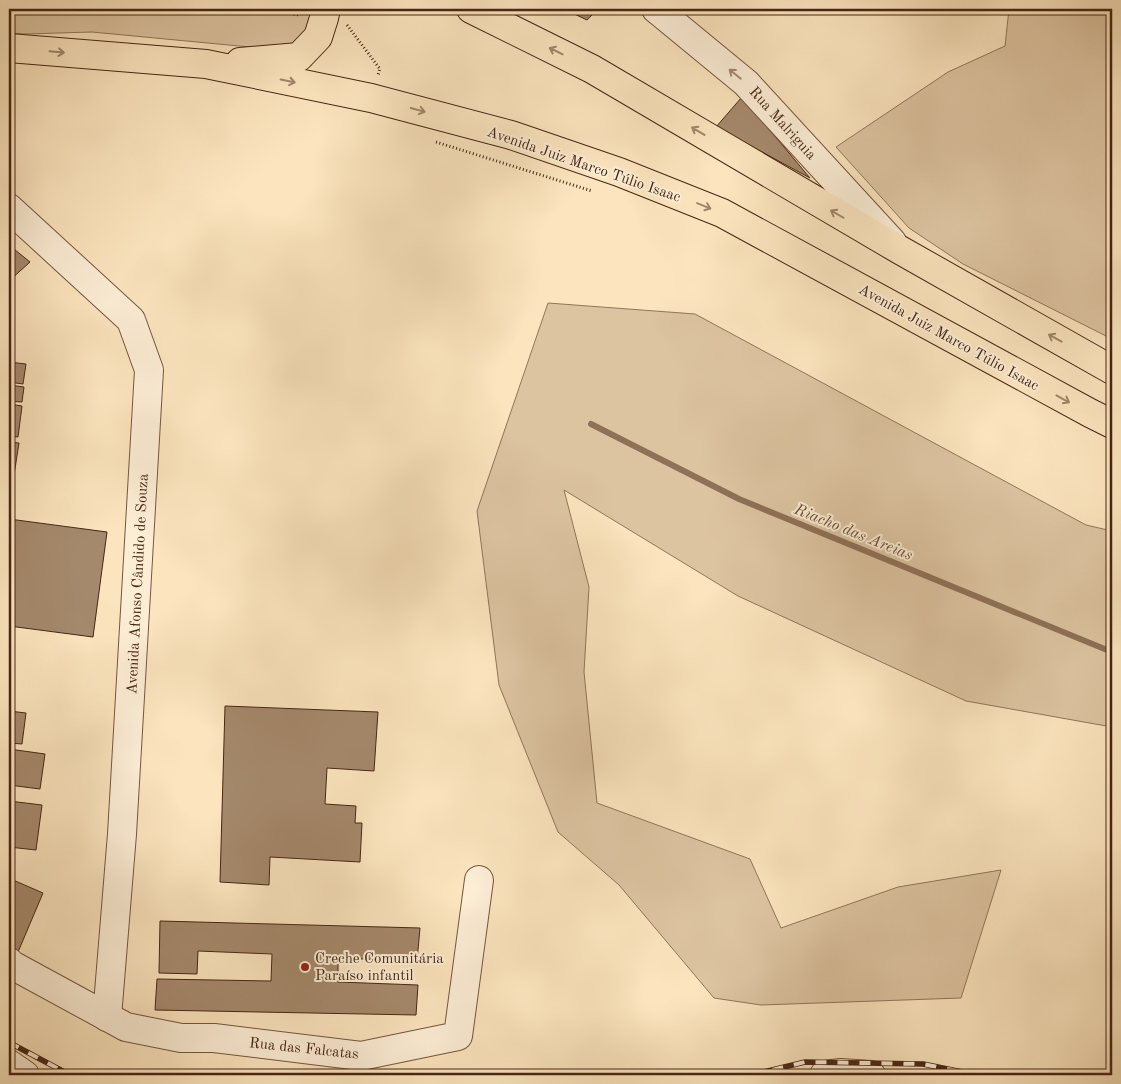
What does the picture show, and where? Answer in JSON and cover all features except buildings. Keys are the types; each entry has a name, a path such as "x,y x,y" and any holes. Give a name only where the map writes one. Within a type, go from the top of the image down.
{"main road":[{"path":"206,64 299,57 318,37 326,9"},
{"path":"471,9 592,68 900,250 1112,370"},
{"name":"Avenida Juiz Marco Túlio Isaac","path":"9,48 206,64 371,98 511,136 628,176 722,213 1112,424"}],"street":[{"name":"Rua Malriguia","path":"656,9 746,83 900,250"},
{"name":"Avenida Afonso Cândido de Souza","path":"9,208 130,320 149,370 122,834 107,1017"},
{"name":"Rua das Falcatas","path":"9,962 126,1027 181,1038 214,1038 361,1056 458,1036 479,880"},
{"path":"9,1064 24,1075"},
{"path":"824,1075 841,1073 871,1075"}],"path":[{"path":"434,142 595,192"}],"shaded area":[{"path":"9,9 314,9 310,29 292,46 281,50 92,32 9,33"},
{"path":"1009,9 1112,9 1112,339 963,264 909,228 836,147 948,72 1005,46"},
{"path":"548,303 695,314 1086,525 1112,531 1112,727 966,701 738,596 564,490 589,587 584,672 597,803 750,859 781,928 898,887 1001,870 961,998 761,1005 714,998 619,885 558,832 499,685 477,511"}],"waterway":[{"name":"Riacho das Areias","path":"591,424 739,499 1112,652"}],"railway":[{"path":"9,1042 70,1075"},
{"path":"751,1075 805,1062 923,1064 977,1075"}],"place":[{"name":"Creche Comunitária Paraíso infantil","path":"305,967"}]}
